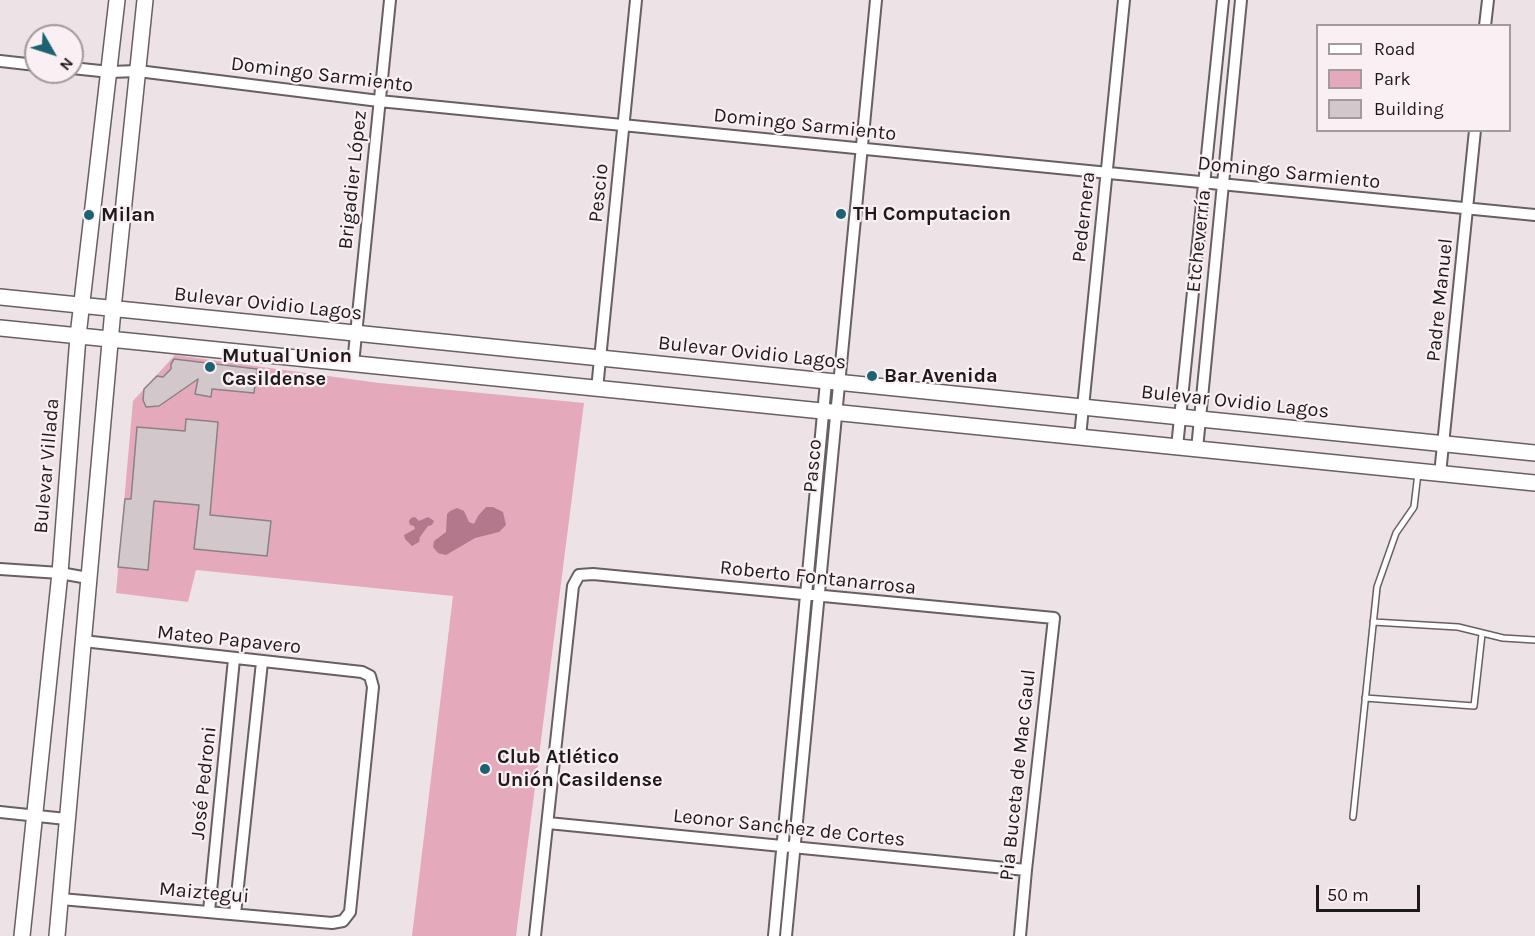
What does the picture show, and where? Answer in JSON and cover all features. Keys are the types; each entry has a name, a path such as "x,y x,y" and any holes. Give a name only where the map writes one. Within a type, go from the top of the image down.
{"main road":[{"name":"Bulevar Villada","path":"22,936 60,573 78,336 117,0"},
{"path":"57,936 113,309 145,0"},
{"name":"Bulevar Ovidio Lagos","path":"0,297 1535,453"},
{"path":"0,328 1535,483"}],"street":[{"name":"Brigadier López","path":"353,364 390,0"},
{"name":"Pescio","path":"597,389 636,0"},
{"name":"Pasco","path":"786,936 818,596 832,382 861,149 876,0"},
{"name":"Pedernera","path":"1080,437 1124,0"},
{"name":"Etcheverría","path":"1178,447 1223,0"},
{"name":"Etcheverría","path":"1197,449 1241,0"},
{"path":"1485,24 1488,0"},
{"path":"0,61 24,64"},
{"name":"Domingo Sarmiento","path":"84,69 110,72 138,71 379,101 1535,215"},
{"name":"Padre Manuel","path":"1440,474 1475,132"},
{"name":"Pasco","path":"774,936 805,594 830,412"},
{"path":"0,569 60,573 88,578"},
{"name":"Roberto Fontanarrosa","path":"548,823 573,586 579,575 593,574 1054,618"},
{"name":"Pia Buceta de Mac Gaul","path":"1020,936 1054,618"},
{"name":"Mateo Papavero","path":"82,641 362,672 370,676 373,687 350,912 344,921"},
{"name":"José Pedroni","path":"209,911 234,659"},
{"path":"235,914 262,662"},
{"path":"0,812 66,819"},
{"path":"535,936 548,823"},
{"name":"Leonor Sanchez de Cortes","path":"548,823 1026,870"},
{"name":"Maiztegui","path":"61,899 332,923 344,921"}],"lane":[{"path":"1353,817 1377,587 1396,533 1414,507 1419,471"},
{"path":"1373,622 1458,627 1503,638 1535,640"},
{"path":"1365,698 1474,705 1482,634"}],"green space":[{"name":"Club Atlético Unión Casildense","path":"175,355 379,383 584,403 516,936 412,936 453,596 196,570 188,602 116,593 133,401"}],"shaded area":[{"path":"486,507 493,507 503,512 506,525 499,532 475,538 446,555 438,553 433,547 434,541 446,532 447,514 450,511 457,508 464,511 469,522 474,524"},
{"path":"415,517 419,521 428,517 434,521 420,537 419,542 412,546 404,535 415,529 409,521"}],"building":[{"path":"174,359 257,369 254,393 212,389 211,397 195,394 198,379 159,406 146,407 143,400 144,389 157,376 163,377 171,369"},
{"path":"186,419 218,422 210,515 271,521 267,556 194,549 199,505 154,501 148,570 118,567 125,499 131,499 137,427 185,431"}],"place":[{"name":"TH Computacion","path":"841,214"},
{"name":"Milan","path":"89,215"},
{"name":"Mutual Union Casildense","path":"210,367"},
{"name":"Bar Avenida","path":"872,376"},
{"name":"Club Atlético Unión Casildense","path":"485,769"}]}
